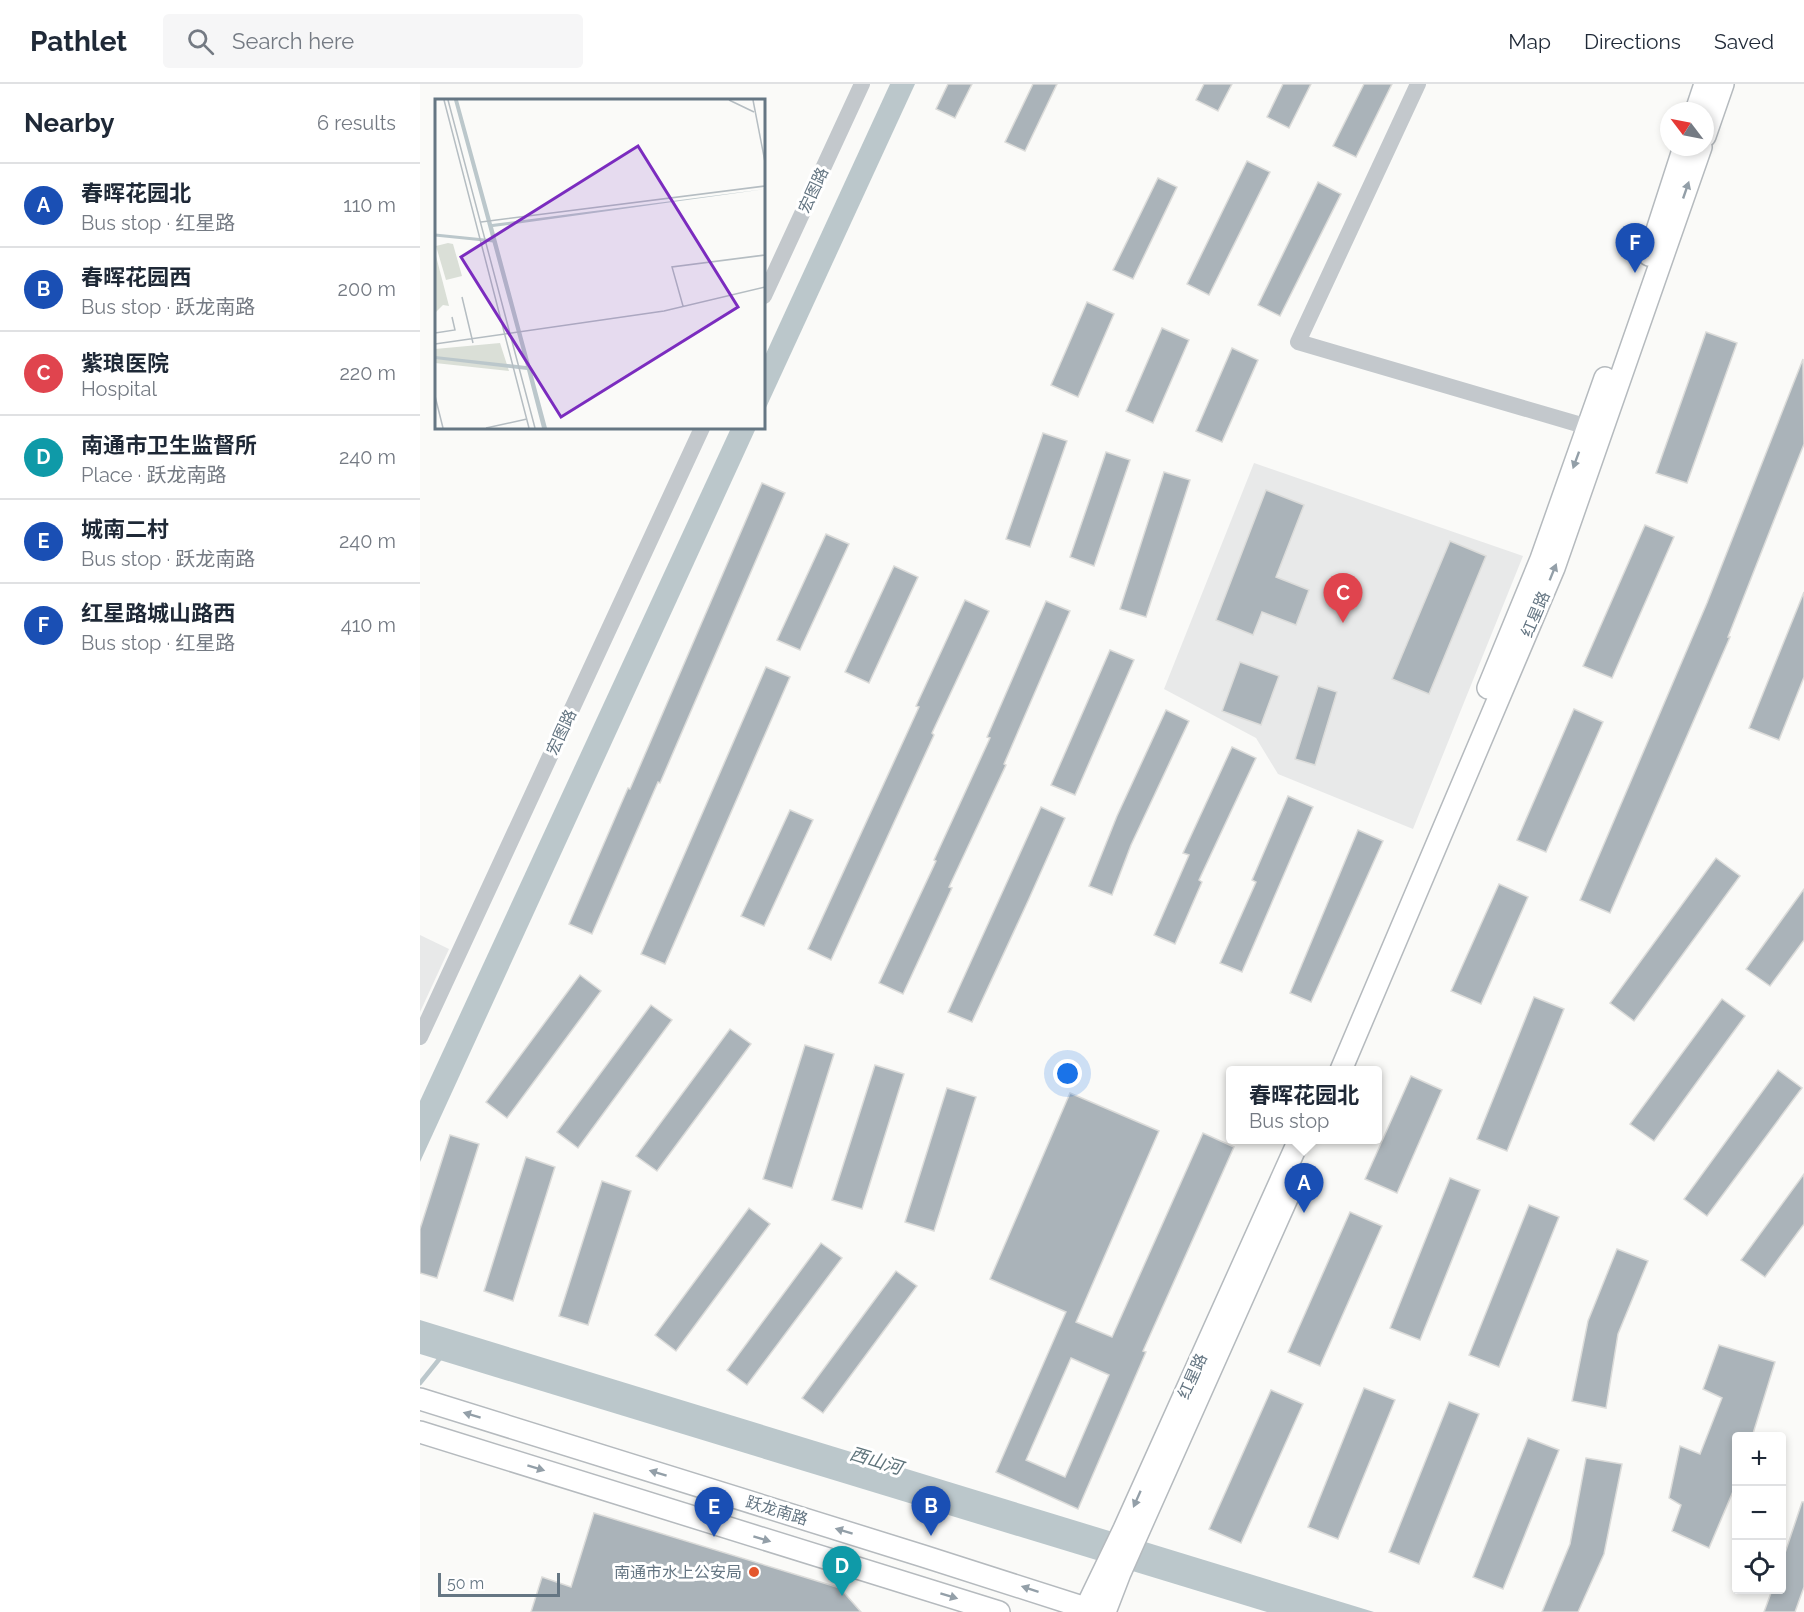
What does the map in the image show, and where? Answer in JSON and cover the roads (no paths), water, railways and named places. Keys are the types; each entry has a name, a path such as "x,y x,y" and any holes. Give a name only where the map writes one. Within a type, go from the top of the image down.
{"main road":[{"path":"1699,102 1705,84"},
{"path":"1714,110 1723,84"},
{"name":"红星路","path":"1331,1066 1541,559 1681,156"},
{"name":"红星路","path":"1343,1066 1554,568 1698,156"},
{"name":"红星路","path":"1131,1531 1297,1144"},
{"name":"红星路","path":"1093,1611 1279,1219 1310,1144"},
{"name":"跃龙南路","path":"420,1399 1093,1611"},
{"name":"跃龙南路","path":"420,1432 999,1612"}],"street":[{"name":"宏图路","path":"765,294 862,84"},
{"path":"1418,84 1298,342 1588,427"},
{"name":"宏图路","path":"420,1037 702,429"}],"water":[{"path":"890,84 915,84 765,410 765,356"},
{"path":"731,429 756,429 420,1162 420,1101"},
{"name":"西山河","path":"420,1320 1374,1612 1267,1612 420,1354"}],"waterway":[{"path":"420,1383 441,1357"}],"place":[{"name":"红星路城山路西","path":"1635,273"},
{"name":"紫琅医院","path":"1343,623"},
{"name":"春晖花园北","path":"1304,1213"},
{"name":"春晖花园西","path":"931,1536"},
{"name":"城南二村","path":"714,1537"},
{"name":"南通市水上公安局","path":"754,1572"},
{"name":"南通市卫生监督所","path":"842,1596"}]}
